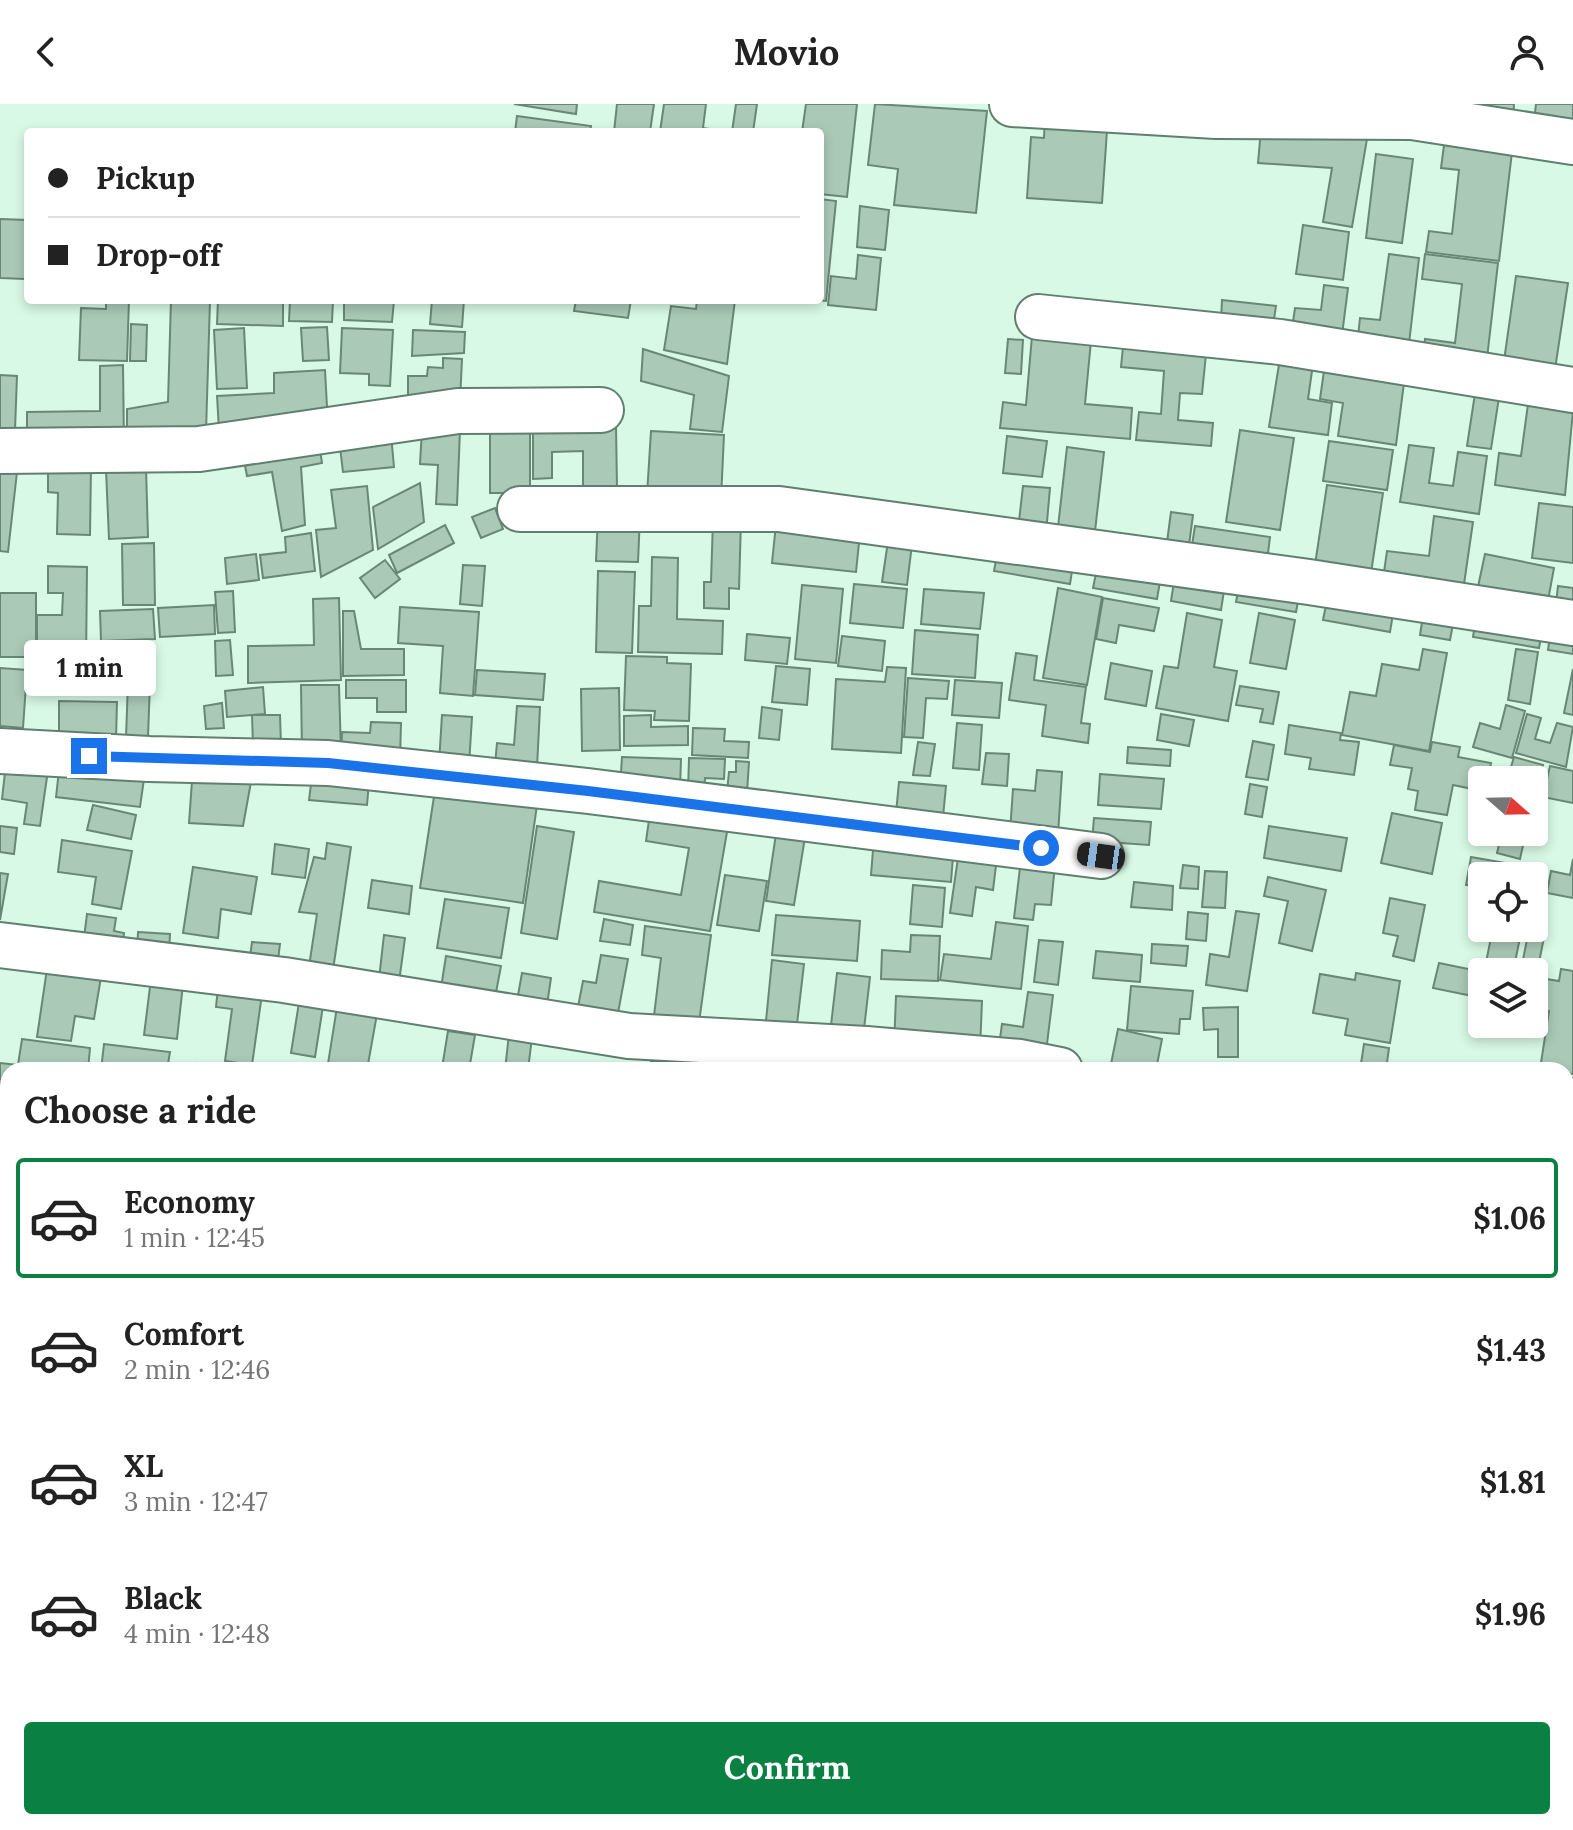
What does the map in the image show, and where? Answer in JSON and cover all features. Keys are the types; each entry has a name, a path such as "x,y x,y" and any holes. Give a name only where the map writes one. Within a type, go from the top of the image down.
{"lane":[{"path":"1012,104 1216,116 1412,117 1573,142"},
{"path":"1038,317 1280,342 1573,390"},
{"path":"0,451 199,449 458,411 601,410"},
{"path":"520,509 779,509 1309,582 1573,623"},
{"path":"0,751 149,759 328,763 604,793 1101,856"},
{"path":"0,945 284,980 629,1036 866,1049 1020,1062"}],"building":[{"path":"514,104 577,104 576,114"},
{"path":"617,104 654,104 651,128 614,128"},
{"path":"664,104 706,104 703,128 661,128"},
{"path":"736,104 757,104 754,128 733,128"},
{"path":"806,104 857,104 847,197 824,194 824,128 803,128"},
{"path":"875,104 987,111 976,213 894,205 898,169 868,165"},
{"path":"1474,104 1514,104 1513,121 1473,119"},
{"path":"1536,104 1573,104 1573,135 1533,130"},
{"path":"1045,112 1108,116 1102,203 1027,198 1031,137 1044,138"},
{"path":"517,116 591,126 591,128 516,128"},
{"path":"1261,129 1367,139 1352,227 1323,222 1332,168 1258,163"},
{"path":"1444,145 1512,152 1499,261 1426,252 1429,231 1452,234 1459,170 1441,168"},
{"path":"1376,154 1413,159 1402,243 1366,238"},
{"path":"824,200 836,201 824,301"},
{"path":"860,206 889,210 885,250 857,247"},
{"path":"0,219 24,220 24,279 0,278"},
{"path":"1303,225 1349,232 1343,280 1296,274"},
{"path":"1389,254 1419,258 1408,352 1357,346 1360,318 1380,320"},
{"path":"1425,254 1498,263 1486,367 1423,359 1425,339 1455,343 1462,284 1422,279"},
{"path":"858,255 881,258 876,310 828,305 831,276 856,279"},
{"path":"1516,276 1568,283 1554,376 1503,368"},
{"path":"1324,285 1348,288 1342,335 1292,329 1295,308 1321,310"},
{"path":"1222,300 1276,306 1273,326 1221,320"},
{"path":"106,304 129,304 127,361 79,360 81,308 106,309"},
{"path":"171,304 210,304 206,432 127,443 127,409 168,402"},
{"path":"218,304 283,304 283,326 217,324"},
{"path":"290,304 333,304 332,322 289,321"},
{"path":"344,304 394,304 392,322 344,320"},
{"path":"432,304 464,304 462,327 430,324"},
{"path":"575,304 630,304 628,318 574,311"},
{"path":"697,304 734,304 727,364 664,350 671,306 696,309"},
{"path":"131,324 147,325 146,361 130,361"},
{"path":"327,327 329,360 303,361 301,328"},
{"path":"244,328 247,388 217,389 214,330"},
{"path":"342,328 393,330 390,386 369,385 369,374 340,373"},
{"path":"413,330 465,332 464,353 412,356"},
{"path":"1032,336 1091,341 1085,404 1132,408 1130,439 1000,428 1003,402 1026,405"},
{"path":"1124,337 1207,344 1202,394 1180,393 1178,420 1213,423 1211,446 1136,440 1139,412 1161,414 1164,371 1121,367"},
{"path":"1008,339 1023,340 1021,374 1005,373"},
{"path":"643,349 729,376 722,432 690,429 694,395 641,381"},
{"path":"1281,352 1314,357 1308,399 1332,403 1328,435 1269,427"},
{"path":"443,358 462,359 460,402 408,400 408,376 427,376 428,367 443,368"},
{"path":"1325,364 1405,375 1396,445 1338,436 1343,403 1320,399"},
{"path":"123,365 124,445 27,445 27,412 100,411 100,366"},
{"path":"325,370 328,425 219,430 217,396 274,393 274,373"},
{"path":"0,375 17,376 15,430 0,430"},
{"path":"1476,387 1500,391 1491,449 1467,446"},
{"path":"1528,404 1573,411 1565,495 1495,485 1499,453 1521,456"},
{"path":"616,425 617,488 583,488 583,451 552,452 552,478 533,479 533,426"},
{"path":"490,426 530,426 530,493 490,493"},
{"path":"422,429 460,430 457,505 436,504 438,465 420,464"},
{"path":"1240,430 1294,438 1280,530 1226,522"},
{"path":"651,431 724,435 721,499 647,495"},
{"path":"391,434 394,467 343,472 339,439"},
{"path":"1007,436 1047,441 1042,477 1003,473"},
{"path":"1329,441 1393,450 1387,490 1323,481"},
{"path":"319,443 322,463 301,467 305,525 282,531 272,472 247,476 243,455"},
{"path":"1409,445 1434,448 1429,483 1453,486 1458,452 1487,456 1479,514 1400,502"},
{"path":"1067,447 1104,452 1094,540 1057,536"},
{"path":"48,465 91,466 90,535 57,534 58,493 48,492"},
{"path":"146,468 148,537 109,539 106,470"},
{"path":"0,470 17,472 8,552 0,551"},
{"path":"420,483 424,522 378,549 373,507"},
{"path":"1327,485 1383,493 1371,573 1315,565"},
{"path":"367,486 373,550 321,577 316,530 336,528 331,490"},
{"path":"1023,486 1050,488 1046,533 1018,530"},
{"path":"1539,503 1573,507 1573,563 1532,558"},
{"path":"495,508 503,529 481,538 472,517"},
{"path":"1171,512 1193,515 1189,545 1167,542"},
{"path":"598,515 640,516 638,562 596,561"},
{"path":"1434,516 1473,522 1462,598 1382,586 1387,551 1429,556"},
{"path":"713,519 741,520 739,589 729,588 729,609 704,608 704,582 711,582"},
{"path":"776,524 860,533 856,572 772,563"},
{"path":"445,525 454,543 397,573 389,555"},
{"path":"1195,526 1270,537 1266,569 1190,558"},
{"path":"311,533 315,571 263,578 260,555 286,552 285,537"},
{"path":"888,541 912,544 907,585 882,582"},
{"path":"154,543 155,605 123,605 122,544"},
{"path":"999,545 1074,558 1070,584 994,571"},
{"path":"256,554 259,580 227,584 225,558"},
{"path":"1485,554 1554,568 1546,611 1476,596"},
{"path":"652,557 678,558 677,619 723,621 722,654 638,652 639,606 651,606"},
{"path":"1099,559 1162,570 1157,599 1093,588"},
{"path":"385,560 400,579 375,598 360,578"},
{"path":"463,565 485,566 482,606 460,604"},
{"path":"48,566 87,567 86,665 37,665 37,615 62,615 63,593 48,593"},
{"path":"1176,569 1226,578 1221,610 1171,601"},
{"path":"598,571 635,572 632,653 596,652"},
{"path":"1241,576 1301,586 1296,612 1236,602"},
{"path":"854,584 907,589 903,628 850,623"},
{"path":"802,585 843,589 836,663 795,659"},
{"path":"1558,586 1573,588 1573,614 1555,612"},
{"path":"1058,588 1102,597 1087,685 1043,678"},
{"path":"924,589 984,593 980,629 921,624"},
{"path":"1329,590 1395,602 1390,632 1323,620"},
{"path":"233,591 235,632 218,633 215,592"},
{"path":"0,593 36,593 36,657 0,657"},
{"path":"339,598 341,680 248,683 248,646 314,645 313,599"},
{"path":"1103,598 1159,608 1154,631 1119,625 1116,643 1096,639"},
{"path":"1425,603 1456,608 1450,640 1420,635"},
{"path":"214,605 215,634 160,637 158,608"},
{"path":"400,607 479,612 473,696 440,693 443,646 398,643"},
{"path":"153,609 155,639 101,641 100,611"},
{"path":"343,611 354,611 361,649 404,649 404,675 343,676"},
{"path":"1477,611 1544,622 1539,648 1473,637"},
{"path":"1187,613 1222,620 1214,667 1237,671 1228,721 1156,708 1164,666 1178,668"},
{"path":"1259,613 1295,620 1286,669 1250,663"},
{"path":"1552,621 1573,625 1573,654 1548,650"},
{"path":"915,630 978,635 975,678 912,674"},
{"path":"747,634 790,638 787,664 745,660"},
{"path":"842,636 885,641 882,671 838,666"},
{"path":"230,640 233,675 216,676 215,641"},
{"path":"1423,649 1447,653 1429,751 1342,735 1350,692 1376,696 1382,664 1419,670"},
{"path":"1516,649 1538,652 1530,704 1508,700"},
{"path":"1016,653 1037,656 1034,680 1086,687 1081,723 1090,724 1088,743 1042,736 1046,705 1009,700"},
{"path":"129,655 151,655 148,737 126,737"},
{"path":"626,656 667,657 667,663 691,664 689,721 654,720 655,711 624,710"},
{"path":"1111,663 1152,671 1146,706 1105,699"},
{"path":"776,666 810,669 807,705 772,702"},
{"path":"887,667 906,668 901,753 832,749 836,679 885,682"},
{"path":"0,668 27,670 23,728 0,726"},
{"path":"1573,669 1573,715 1564,713"},
{"path":"477,670 545,674 543,700 475,695"},
{"path":"908,678 949,681 947,699 926,698 923,738 904,737"},
{"path":"346,680 406,680 406,712 377,712 377,698 346,698"},
{"path":"955,680 1002,683 999,718 952,715"},
{"path":"301,685 339,685 341,753 302,754"},
{"path":"1240,686 1279,692 1273,724 1260,722 1263,709 1236,705"},
{"path":"263,687 265,714 227,717 225,691"},
{"path":"619,688 620,750 582,751 581,689"},
{"path":"59,701 117,702 116,739 59,738"},
{"path":"222,703 224,728 206,729 204,706"},
{"path":"1506,705 1525,711 1512,758 1473,747 1480,723 1500,729"},
{"path":"517,706 540,707 537,768 495,765 497,743 514,745"},
{"path":"762,707 782,710 779,740 759,738"},
{"path":"1161,714 1194,720 1189,746 1157,740"},
{"path":"1527,714 1541,718 1535,739 1550,743 1557,723 1573,727 1566,767 1516,753"},
{"path":"252,715 280,715 281,745 253,746"},
{"path":"442,715 472,717 469,765 439,763"},
{"path":"651,715 651,727 688,726 688,745 624,746 624,716"},
{"path":"371,722 401,723 400,760 341,757 342,732 370,733"},
{"path":"957,723 982,725 979,770 953,768"},
{"path":"1289,725 1341,733 1340,740 1359,742 1354,775 1309,769 1311,758 1285,754"},
{"path":"693,728 725,729 724,741 749,742 748,758 692,755"},
{"path":"1253,741 1274,745 1268,780 1246,777"},
{"path":"918,742 935,744 930,776 913,775"},
{"path":"1432,742 1460,747 1458,757 1491,763 1490,766 1468,766 1468,788 1453,785 1447,815 1415,810 1418,791 1408,789 1412,768 1390,765 1394,745 1430,752"},
{"path":"1128,747 1171,750 1170,766 1127,763"},
{"path":"986,753 1009,754 1007,786 982,784"},
{"path":"622,757 681,759 680,789 620,787"},
{"path":"1514,757 1543,765 1543,766 1511,766"},
{"path":"689,758 725,759 724,779 705,778 704,792 688,791"},
{"path":"736,761 749,762 747,793 727,792 729,772 736,772"},
{"path":"6,764 48,770 40,826 24,824 27,803 2,799"},
{"path":"1550,766 1573,771 1573,803 1548,798"},
{"path":"193,767 253,771 243,826 189,823"},
{"path":"59,770 144,779 140,807 56,797"},
{"path":"1037,770 1062,772 1058,835 1010,832 1013,789 1035,791"},
{"path":"1100,774 1164,779 1161,809 1098,805"},
{"path":"312,776 369,782 367,805 309,800"},
{"path":"899,782 946,786 943,817 896,813"},
{"path":"1250,784 1267,787 1262,817 1245,814"},
{"path":"435,790 537,805 523,903 420,888"},
{"path":"93,805 136,815 131,839 87,830"},
{"path":"650,813 728,826 710,931 594,912 599,881 681,895 689,848 646,841"},
{"path":"1392,813 1442,823 1432,874 1381,863"},
{"path":"1094,818 1151,822 1149,845 1092,841"},
{"path":"0,826 17,828 14,854 0,852"},
{"path":"537,826 574,832 557,939 521,933"},
{"path":"1269,826 1347,838 1341,871 1264,858"},
{"path":"777,827 806,831 794,905 766,901"},
{"path":"874,838 954,844 951,882 871,875"},
{"path":"62,840 132,851 121,909 92,904 96,877 58,872"},
{"path":"327,843 351,847 332,977 308,973 317,914 299,912 314,857 325,859"},
{"path":"275,844 309,849 305,878 272,874"},
{"path":"960,844 998,849 993,890 976,887 972,916 950,913"},
{"path":"1499,846 1523,846 1520,859 1497,853"},
{"path":"1022,851 1056,855 1051,905 1035,904 1033,920 1014,918"},
{"path":"1471,857 1500,862 1470,862"},
{"path":"1573,859 1573,898 1548,893 1551,871 1570,875"},
{"path":"1183,865 1199,867 1198,889 1180,888"},
{"path":"193,867 257,877 251,914 221,909 218,938 183,933"},
{"path":"1205,871 1227,872 1225,908 1202,907"},
{"path":"0,873 8,874 0,920"},
{"path":"725,875 767,881 759,931 717,925"},
{"path":"1268,877 1326,890 1312,951 1279,943 1288,901 1264,896"},
{"path":"372,880 412,886 409,914 368,908"},
{"path":"1134,882 1173,886 1172,910 1131,907"},
{"path":"913,885 945,888 942,927 910,924"},
{"path":"1390,898 1425,905 1414,961 1393,956 1398,936 1383,933"},
{"path":"445,899 509,908 501,958 437,948"},
{"path":"1236,911 1259,914 1247,991 1206,985 1210,954 1229,957"},
{"path":"1188,912 1208,914 1206,941 1186,939"},
{"path":"87,914 116,918 114,931 124,933 122,952 83,946"},
{"path":"776,915 860,921 857,961 772,955"},
{"path":"604,919 633,925 630,945 600,941"},
{"path":"996,922 1028,926 1021,989 940,980 944,954 991,959"},
{"path":"645,926 711,935 698,1030 653,1024 661,958 642,955"},
{"path":"138,932 170,934 169,955 137,952"},
{"path":"384,935 405,938 399,982 379,979"},
{"path":"911,935 940,936 938,981 881,979 882,950 910,952"},
{"path":"1039,940 1063,942 1058,985 1034,982"},
{"path":"252,942 280,944 277,968 249,965"},
{"path":"1490,942 1519,942 1516,958 1487,958"},
{"path":"1526,942 1543,942 1540,958 1523,958"},
{"path":"1152,944 1188,946 1186,966 1151,963"},
{"path":"1096,951 1142,955 1140,982 1093,978"},
{"path":"601,955 628,959 618,1013 578,1007 583,981 596,983"},
{"path":"446,956 501,966 494,1003 440,994"},
{"path":"772,960 804,964 797,1024 766,1021"},
{"path":"1439,963 1468,969 1468,995 1433,988"},
{"path":"47,969 101,977 94,1019 75,1016 71,1041 37,1037"},
{"path":"1561,969 1573,971 1573,1062 1541,1062 1545,1038 1548,1038 1548,979 1559,981"},
{"path":"522,973 551,978 547,1005 517,1001"},
{"path":"837,973 870,977 863,1038 830,1034"},
{"path":"1356,973 1400,981 1390,1043 1345,1035 1348,1019 1313,1013 1320,974 1355,980"},
{"path":"151,979 183,984 177,1039 144,1035"},
{"path":"1131,986 1193,991 1190,1019 1180,1019 1179,1034 1127,1030"},
{"path":"218,988 262,994 252,1062 225,1061 232,1009 216,1007"},
{"path":"1028,992 1053,995 1046,1052 999,1046 1002,1024 1023,1027"},
{"path":"300,996 324,1000 315,1057 291,1053"},
{"path":"896,996 982,1001 980,1050 894,1046"},
{"path":"337,1007 377,1014 368,1062 328,1062"},
{"path":"1238,1007 1238,1057 1218,1057 1218,1029 1204,1030 1203,1008"},
{"path":"1118,1029 1162,1039 1158,1062 1111,1062"},
{"path":"448,1031 475,1035 470,1062 443,1062"},
{"path":"509,1034 532,1037 529,1062 506,1062"},
{"path":"22,1039 90,1048 89,1062 18,1062"},
{"path":"104,1044 170,1052 168,1062 102,1062"},
{"path":"1364,1044 1389,1048 1387,1062 1361,1062"}],"route":[{"path":"89,756 328,763 588,791 1041,848"}]}
